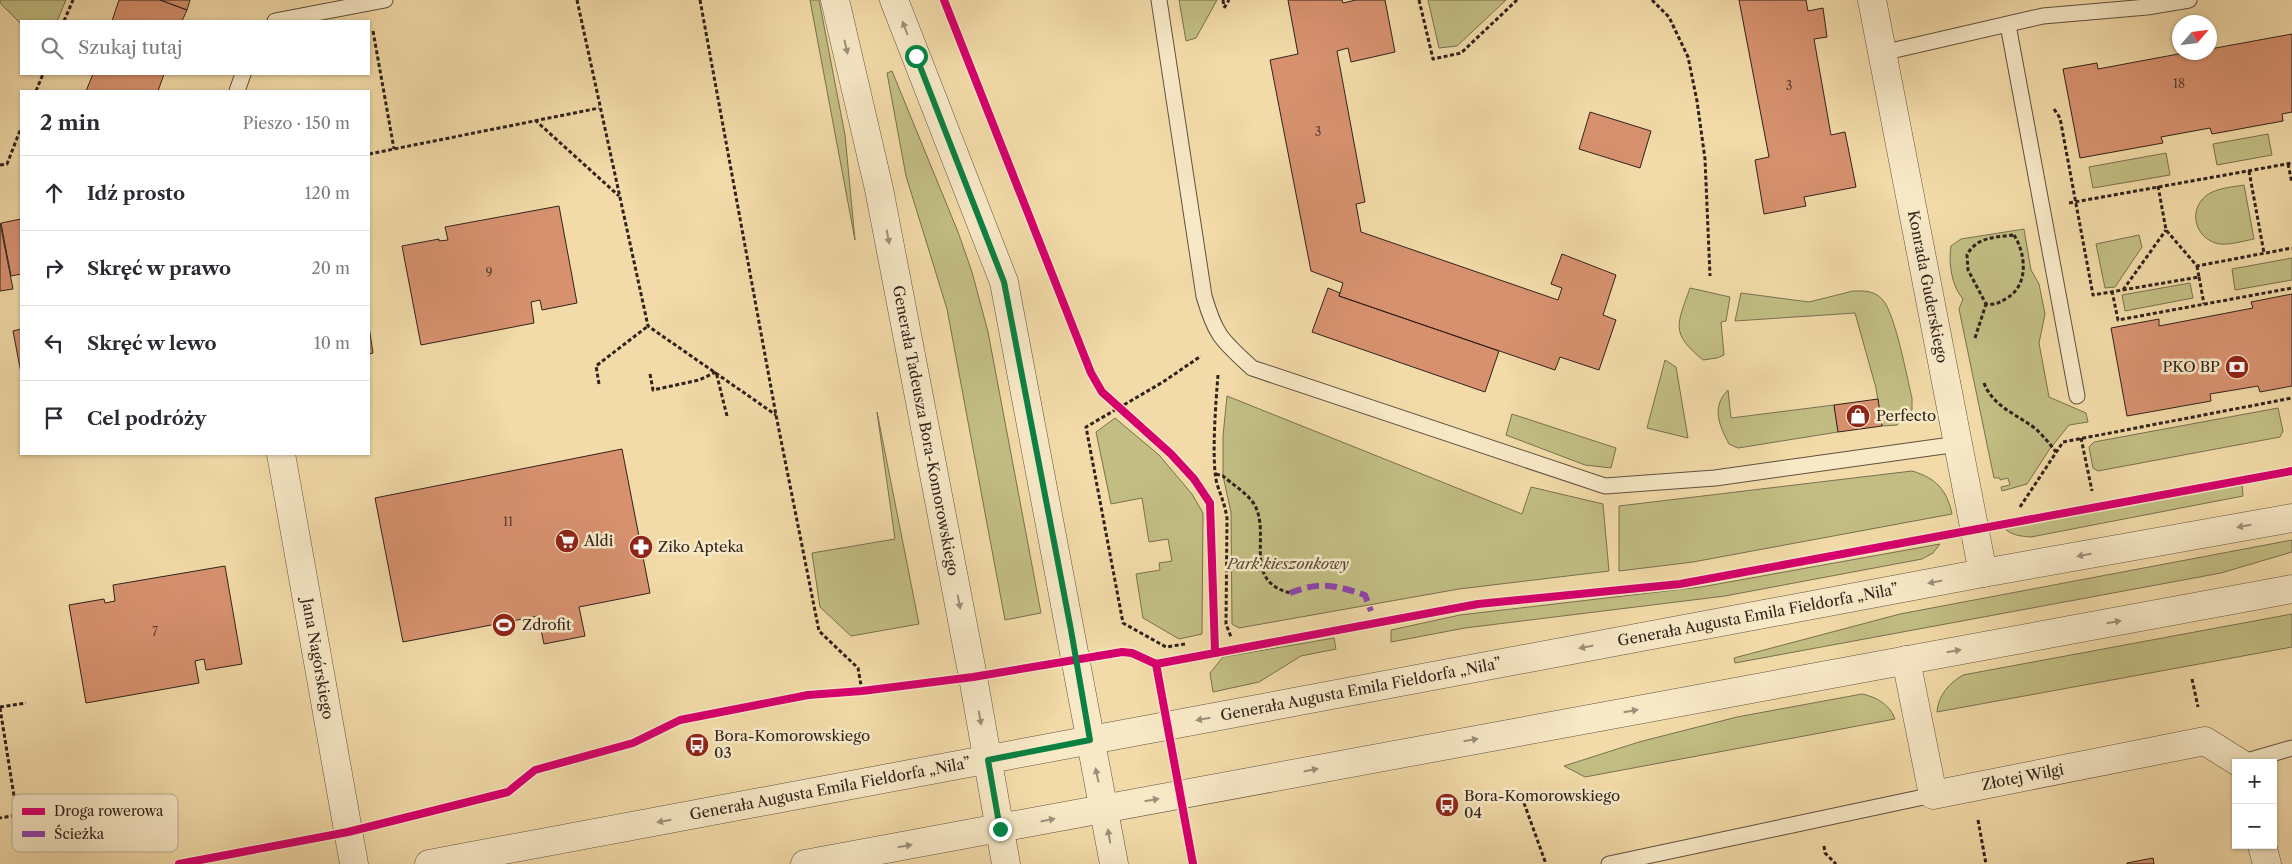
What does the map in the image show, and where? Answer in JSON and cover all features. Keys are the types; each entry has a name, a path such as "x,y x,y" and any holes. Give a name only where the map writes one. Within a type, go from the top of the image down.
{"street":[{"name":"Generała Tadeusza Bora-Komorowskiego","path":"835,0 879,189 988,760 1006,864"},
{"path":"894,0 1004,282 1114,864"},
{"name":"Konrada Guderskiego","path":"1872,0 1983,573"},
{"name":"Jana Nagórskiego","path":"281,455 354,864"},
{"name":"Generała Augusta Emila Fieldorfa „Nila”","path":"429,864 1983,573 2292,518"},
{"path":"805,864 2292,589"},
{"path":"1906,660 1933,795"},
{"name":"Złotej Wilgi","path":"1933,795 2205,741 2234,759"},
{"path":"2263,849 2267,864"}],"lane":[{"path":"280,20 385,0"},
{"path":"1160,0 1204,296 1213,324 1221,339 1252,368 1605,486 1715,478 1958,444"},
{"path":"1882,52 2043,16 2147,7 2189,0"},
{"path":"2008,25 2077,396"},
{"path":"237,90 243,75"},
{"path":"2254,759 2292,748"},
{"path":"1609,864 1933,795"}],"path":[{"path":"64,20 73,0"},
{"path":"577,0 648,326 776,415"},
{"path":"700,0 776,415 819,631 858,668 862,691"},
{"path":"1223,0 1224,8 1229,0"},
{"path":"1419,0 1433,59 1461,53 1517,0"},
{"path":"1652,0 1669,17 1688,56 1697,101 1705,159 1710,276"},
{"path":"368,3 394,149"},
{"path":"36,90 43,75"},
{"path":"2050,103 2060,118 2093,295 2199,276"},
{"path":"370,154 599,108"},
{"path":"535,120 619,196"},
{"path":"0,165 7,164 20,131"},
{"path":"2062,204 2290,164 2292,183"},
{"path":"2249,171 2264,254"},
{"path":"2158,186 2166,230 2197,266 2204,304"},
{"path":"2123,290 2166,230"},
{"path":"1976,346 1974,337 1986,304 1968,270 1967,255 1974,246 1986,238 2014,235 2022,249 2024,275 2020,285 2014,294 1998,304 1986,304"},
{"path":"2197,266 2292,248"},
{"path":"2112,291 2118,320 2292,288"},
{"path":"599,384 596,366 648,326"},
{"path":"1185,644 1166,647 1123,623 1086,427 1116,405 1201,356 1207,362"},
{"path":"650,374 653,390 699,380 716,372"},
{"path":"716,372 726,416"},
{"path":"1218,373 1216,474 1227,518 1226,624 1230,637"},
{"path":"1982,374 1988,392 1995,400 2013,416 2030,424 2056,452"},
{"path":"2020,507 2063,442 2292,398"},
{"path":"1116,405 1126,414"},
{"path":"2081,438 2092,491"},
{"path":"1216,474 1222,476 1254,503 1258,513 1262,566 1269,582 1277,590 1290,593"},
{"path":"1228,567 1262,566"},
{"path":"2192,679 2199,711"},
{"path":"853,692 872,690"},
{"path":"14,794 0,708 26,702"},
{"path":"1972,788 1986,864"},
{"path":"1524,803 1546,864"}],"green space":[{"path":"0,0 66,0 57,20 20,20 20,23 0,3"},
{"path":"810,0 819,0 845,135 855,240"},
{"path":"1179,0 1217,0 1196,38 1186,41"},
{"path":"1428,0 1506,0 1457,46 1439,48"},
{"path":"892,71 958,232 972,272 988,332 1041,613 1005,620 947,309 906,176 887,73"},
{"path":"2268,134 2272,155 2217,165 2213,144"},
{"path":"2166,153 2170,175 2093,188 2089,167"},
{"path":"2244,185 2254,239 2220,244 2205,237 2197,224 2196,216 2197,208 2201,201 2215,191"},
{"path":"2024,229 2031,270 2039,284 2045,314 2039,343 2049,397 2086,413 2088,422 2069,425 2049,450 2027,484 2002,491 2001,487 2010,485 2008,478 2000,480 2000,478 1994,478 1959,309 1963,299 1954,281 1950,253 1951,246 1961,239"},
{"path":"2139,235 2142,247 2115,287 2105,288 2096,244"},
{"path":"2292,258 2292,280 2235,290 2232,269"},
{"path":"2190,283 2193,298 2125,311 2122,295"},
{"path":"1690,288 1730,297 1726,321 1721,322 1724,355 1703,360 1685,343 1679,328 1682,311"},
{"path":"1853,291 1868,292 1879,296 1887,306 1891,317 1912,398 1912,410 1897,425 1882,426 1876,388 1855,313 1735,321 1741,293 1809,302"},
{"path":"1665,360 1676,367 1688,438 1647,428"},
{"path":"1728,390 1731,418 1834,405 1838,432 1738,448 1729,444 1718,416 1720,403"},
{"name":"Park kieszonkowy","path":"1227,396 1522,514 1531,487 1603,504 1609,571 1459,589 1239,628 1232,624 1231,512 1223,476 1223,436"},
{"path":"2278,408 2283,431 2280,437 2098,471 2093,468 2089,447 2094,442"},
{"path":"877,412 919,624 851,636 820,607 812,553 895,539"},
{"path":"1512,414 1616,448 1611,468 1585,465 1506,435"},
{"path":"1115,418 1159,455 1192,494 1203,513 1202,634 1179,639 1143,618 1136,574 1160,570 1159,563 1172,561 1168,539 1149,542 1142,498 1111,504 1096,432"},
{"path":"1912,471 1928,477 1939,486 1947,498 1952,514 1693,562 1619,571 1619,506"},
{"path":"2242,484 2243,496 2031,537 2013,534 2004,528"},
{"path":"2292,540 2292,552 2221,573 1735,663 1734,658 1900,614"},
{"path":"1940,544 1933,553 1922,559 1725,596 1465,628 1391,642 1391,630 1460,615 1701,587"},
{"path":"2292,614 2292,647 1937,712 1945,690 1963,675"},
{"path":"1334,638 1336,649 1301,656 1259,682 1213,692 1210,673 1223,657"},
{"path":"1862,694 1882,702 1895,719 1585,777 1564,766 1639,742 1737,717"}],"building":[{"path":"119,0 160,0 187,10 182,20 112,20"},
{"path":"160,0 190,0 187,10"},
{"path":"1288,0 1342,0 1343,3 1356,0 1385,0 1395,52 1351,62 1348,48 1337,51 1365,202 1356,204 1361,232 1558,300 1562,288 1551,284 1562,254 1616,275 1603,315 1616,320 1599,370 1560,357 1555,370 1339,296 1343,283 1311,271 1270,60 1298,54"},
{"path":"1739,0 1806,0 1808,11 1823,8 1827,37 1814,39 1831,135 1845,132 1856,187 1804,197 1806,206 1764,214 1755,160 1769,157"},
{"path":"2292,34 2292,112 2282,114 2283,121 2212,134 2210,128 2161,137 2163,143 2080,158 2063,69 2097,63 2098,69 2172,55 2172,60 2217,60 2217,48"},
{"path":"93,75 164,75 158,90 86,90"},
{"path":"1590,112 1651,131 1640,168 1579,149"},
{"path":"559,206 577,303 542,310 540,300 531,302 534,323 421,345 402,246 439,239 439,241 448,240 445,227"},
{"path":"20,219 20,274 11,276 1,223"},
{"path":"0,223 13,289 0,291"},
{"path":"1328,288 1340,293 1339,296 1499,351 1485,392 1312,332"},
{"path":"2292,294 2292,386 2260,392 2258,386 2210,394 2211,401 2127,416 2111,328 2159,319 2159,326 2253,308 2251,302"},
{"path":"20,329 20,368 13,331"},
{"path":"370,334 373,353 370,354"},
{"name":"Perfecto","path":"1878,399 1882,426 1838,432 1834,405"},
{"path":"622,449 650,593 579,607 585,636 544,644 538,616 403,642 375,498"},
{"path":"225,566 242,664 206,670 204,659 195,661 199,683 86,703 69,605 104,599 105,603 115,601 113,585"},
{"path":"2153,858 2154,864 2127,864 2127,863"}],"marked path":[{"path":"1290,593 1310,587 1336,587 1365,595 1371,611"}],"cycle path":[{"path":"944,0 1091,373 1102,392 1171,454 1194,479 1210,503 1215,651"},
{"path":"179,864 348,832 508,792 535,770 633,743 680,720 808,695 862,691 973,677 1122,652 1132,653 1156,664 1478,604 1680,584 2292,471"},
{"path":"1156,664 1193,864"}],"place":[{"name":"PKO BP","path":"2237,367"},
{"name":"Perfecto","path":"1858,416"},
{"name":"Aldi","path":"567,541"},
{"name":"Ziko Apteka","path":"641,547"},
{"name":"Zdrofit","path":"504,625"},
{"name":"Bora-Komorowskiego 03","path":"697,745"},
{"name":"Bora-Komorowskiego 04","path":"1447,805"}],"route":[{"path":"916,56 1004,282 1071,630 1090,740 988,760 1000,829"}]}
